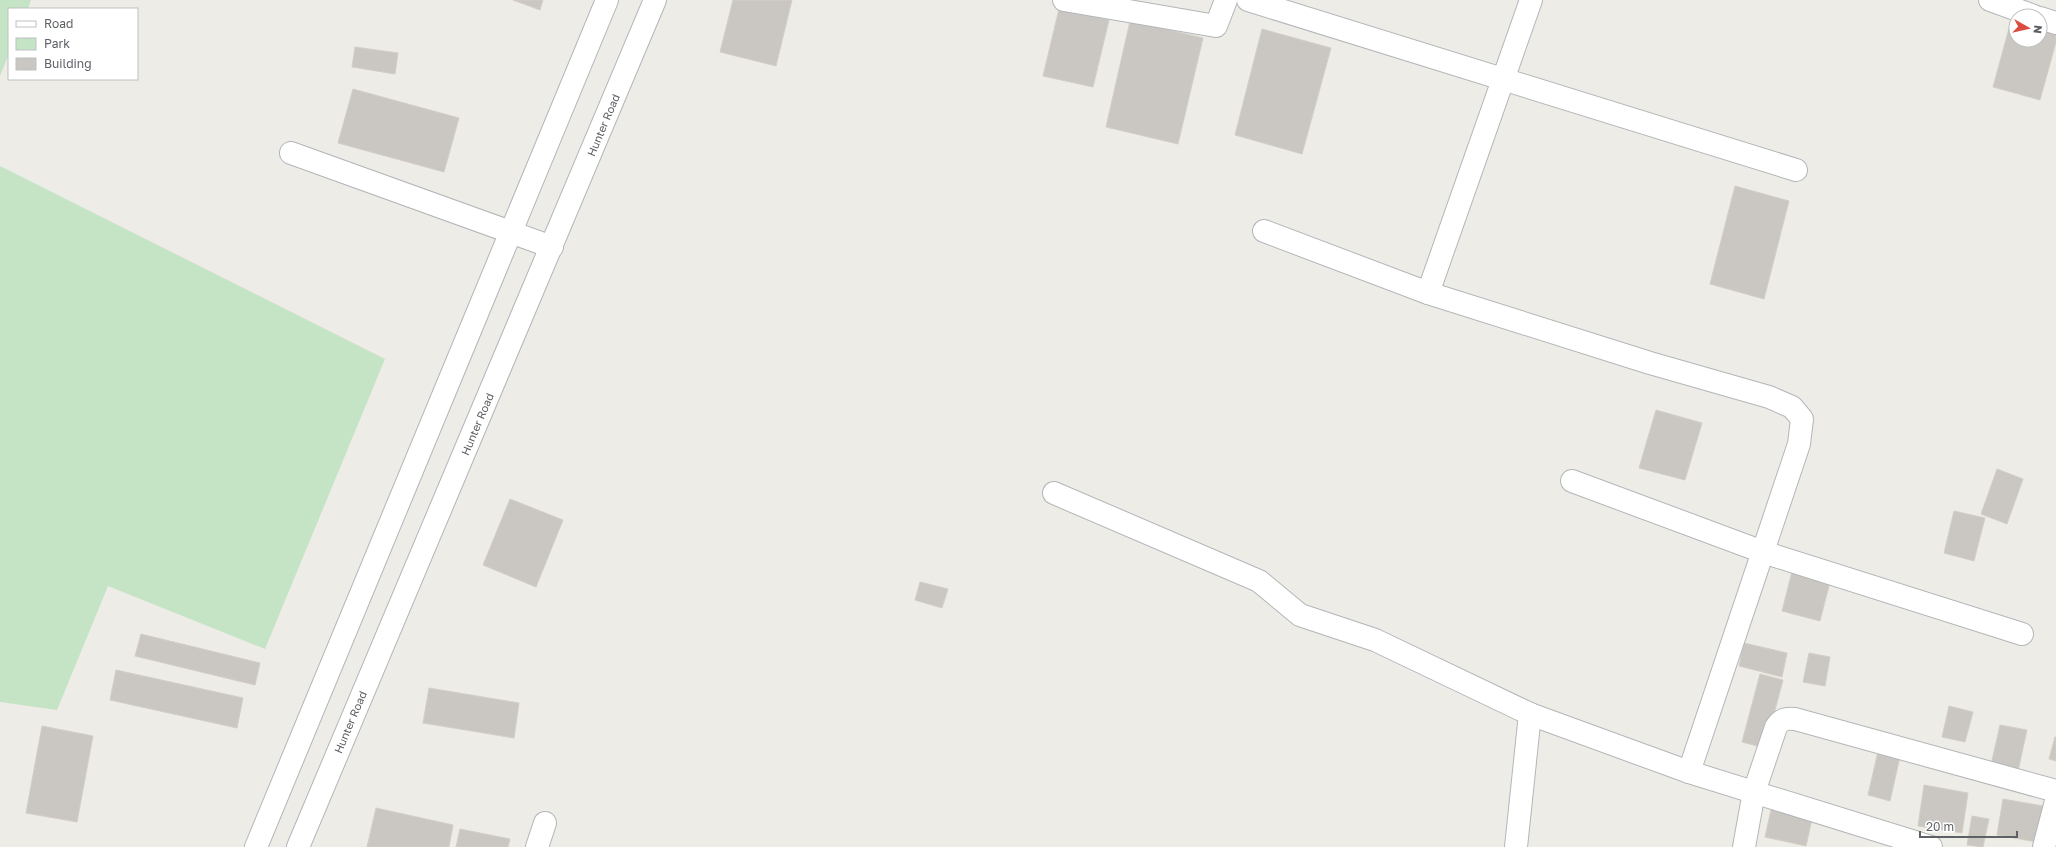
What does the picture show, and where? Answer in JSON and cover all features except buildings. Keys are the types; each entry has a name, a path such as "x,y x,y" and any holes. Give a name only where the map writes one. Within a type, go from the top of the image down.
{"street":[{"path":"256,847 607,0"},
{"name":"Hunter Road","path":"298,847 360,696 552,247 655,0"},
{"path":"1064,0 1216,26 1226,0"},
{"path":"1248,0 1796,170"},
{"path":"1428,293 1531,0"},
{"path":"1990,0 2012,8"},
{"path":"291,153 552,247"},
{"path":"1264,231 1428,293 1650,363 1769,397 1792,407 1802,419 1799,444 1689,772"},
{"path":"1572,481 1764,552 2022,634"},
{"path":"1054,493 1260,581 1300,615 1375,640 1530,714 1689,772 1931,847"},
{"path":"1516,847 1530,714"},
{"path":"1744,847 1754,792 1776,727 1779,722 1788,718 2056,791"},
{"path":"2044,847 2056,801"},
{"path":"537,847 545,823"}],"green space":[{"path":"0,0 31,0 28,8 8,8 8,56 0,76"},
{"path":"0,166 385,359 265,649 108,586 57,710 0,702"}]}
